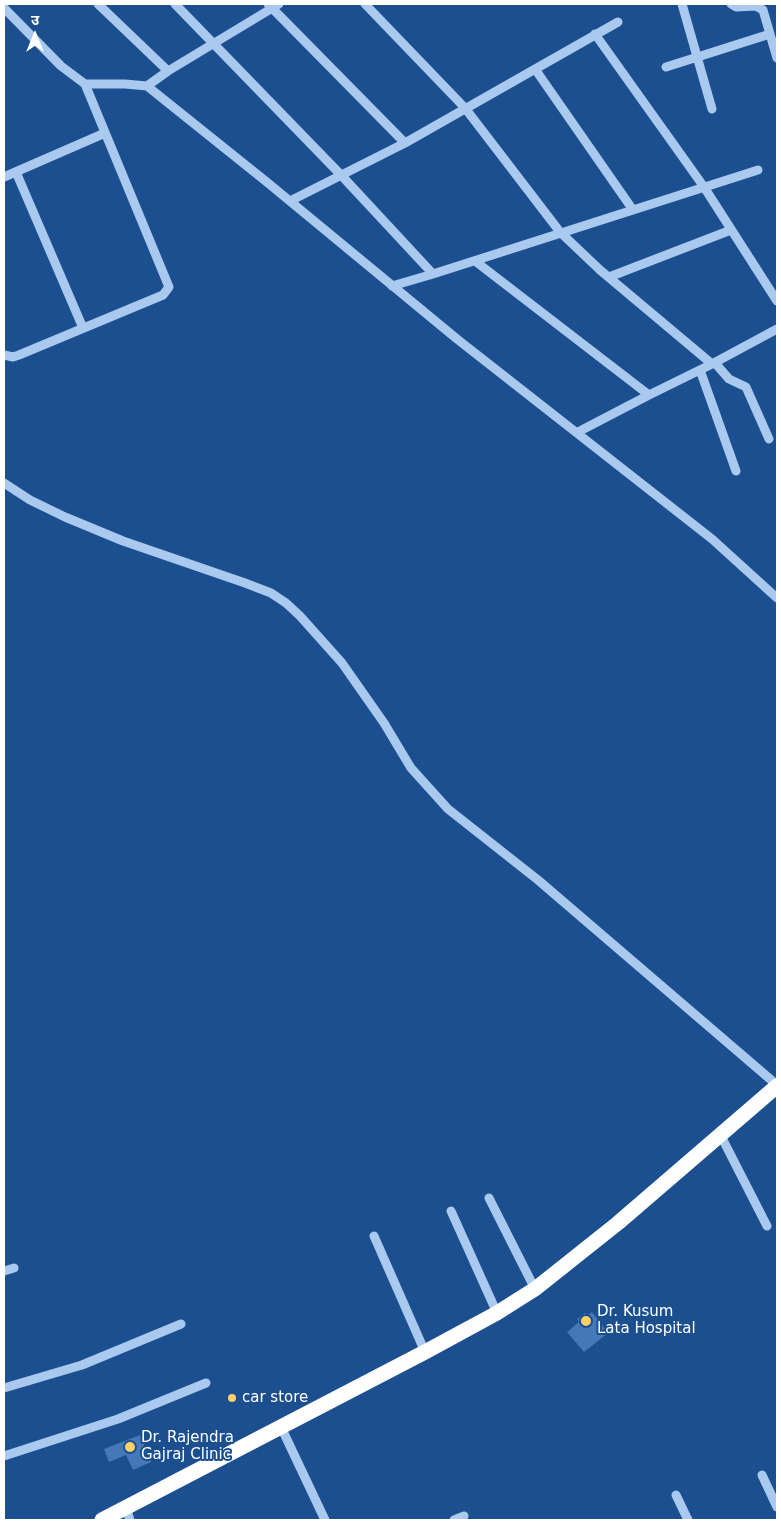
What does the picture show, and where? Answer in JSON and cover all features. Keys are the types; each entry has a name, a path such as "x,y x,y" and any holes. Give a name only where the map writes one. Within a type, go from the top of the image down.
{"highway":[{"path":"102,1520 128,1514 281,1427 497,1313 535,1288 618,1223 721,1136 777,1085"}],"street":[{"path":"98,4 168,71"},
{"path":"175,4 342,175 433,274"},
{"path":"365,4 465,108 560,232 609,277 714,363 729,379 746,387 769,439"},
{"path":"682,4 712,109"},
{"path":"731,4 740,8 760,7 765,14 777,58"},
{"path":"147,86 273,5 405,143"},
{"path":"4,8 61,66 85,84 169,287 163,295 19,356 4,355"},
{"path":"290,201 405,143 618,22"},
{"path":"595,34 704,187 777,301"},
{"path":"666,67 770,34"},
{"path":"535,69 633,210"},
{"path":"85,84 147,86 392,286 712,538 773,589 777,598"},
{"path":"4,177 105,133"},
{"path":"392,286 758,170"},
{"path":"16,172 83,328"},
{"path":"609,277 731,230"},
{"path":"475,261 649,395"},
{"path":"578,432 777,329"},
{"path":"700,370 736,471"},
{"path":"4,483 30,500 79,523 123,541 271,593 286,603 342,662 384,723 411,768 448,809 538,880 777,1085"},
{"path":"721,1136 767,1226"},
{"path":"489,1198 535,1288"},
{"path":"451,1212 497,1313"},
{"path":"374,1236 425,1352"},
{"path":"4,1271 14,1268"},
{"path":"4,1388 82,1365 181,1324"},
{"path":"4,1456 118,1419 206,1383"},
{"path":"281,1427 326,1520"},
{"path":"762,1475 777,1507"},
{"path":"676,1495 688,1520"},
{"path":"454,1520 464,1516"}],"building":[{"path":"592,1312 608,1333 584,1352 567,1332 579,1322 577,1319 585,1313 588,1315"},
{"path":"140,1435 151,1462 133,1470 126,1455 109,1462 104,1449"}],"place":[{"name":"Dr. Kusum Lata Hospital","path":"586,1321"},
{"name":"car store","path":"232,1398"},
{"name":"Dr. Rajendra Gajraj Clinic","path":"130,1447"}]}
